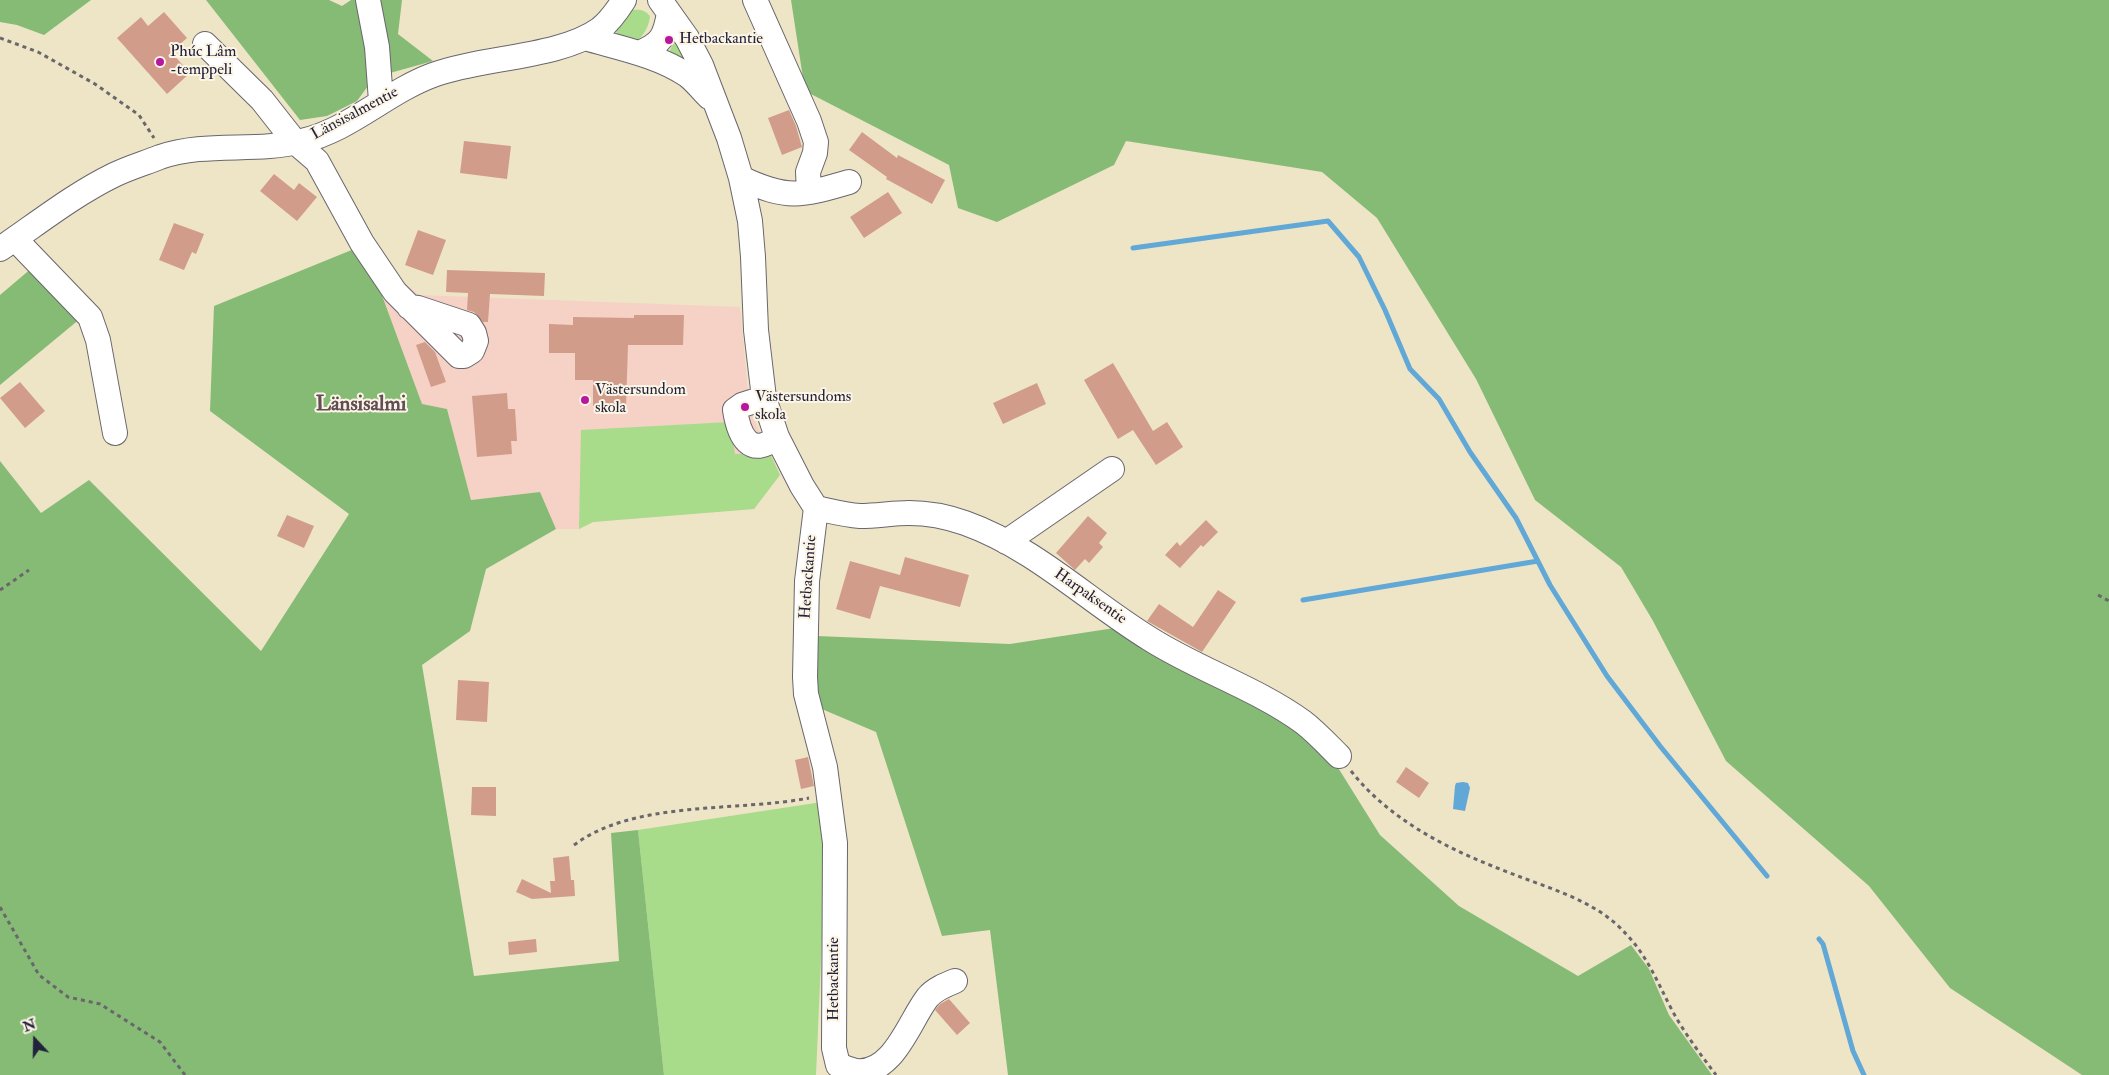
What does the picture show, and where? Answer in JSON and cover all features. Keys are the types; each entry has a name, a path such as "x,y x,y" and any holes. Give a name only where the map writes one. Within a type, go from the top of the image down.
{"street":[{"path":"368,0 377,47 381,101"},
{"name":"Länsisalmentie","path":"8,244 71,200 114,175 162,156 197,148 280,145 325,134 400,89 447,70 555,48 585,38 614,15 624,0"},
{"path":"755,0 816,142 815,153 808,172 809,192"},
{"path":"638,53 653,47 659,42 667,27 665,6"},
{"path":"665,6 687,38 694,52 729,138 741,178 750,221 756,330 764,398 777,437 802,486 816,508"},
{"path":"585,38 638,53 664,63 688,76 716,104"},
{"path":"205,44 262,100 296,142 317,161 362,243 395,292 409,307"},
{"path":"741,178 767,191 788,195 849,182"},
{"path":"8,244 90,317 98,340 115,434"},
{"path":"764,398 739,407 735,410 737,418 745,438 753,446 762,446 777,437"},
{"path":"1006,542 1112,469"},
{"name":"Harpaksentie","path":"816,508 860,516 911,513 946,518 965,523 1019,548 1149,639 1188,662 1286,711 1322,738 1339,756"},
{"name":"Hetbackantie","path":"816,508 807,581 805,677 806,694 825,767 835,842 834,1048 838,1065 857,1072 873,1070 900,1046 930,996 942,986 955,981"}],"path":[{"path":"0,38 38,52 95,84 139,115 156,140 162,156"},
{"path":"0,590 29,570"},
{"path":"2098,595 2109,601"},
{"path":"1339,756 1358,779 1392,813 1410,826 1472,858 1560,891 1593,908 1615,924 1633,942 1651,966 1674,1014 1716,1075"},
{"path":"574,845 588,835 638,816 796,800 829,793"},
{"path":"0,907 39,975 68,997 100,1004 160,1042 186,1075"}],"shaded area":[{"name":"Västersundom skola","path":"397,277 419,295 740,307 750,411 780,475 754,509 593,522 579,529 556,529 540,492 471,500 447,409 422,405 380,290"}],"green space":[{"path":"0,0 91,0 44,35 17,25 0,22"},
{"path":"206,0 329,0 342,6 351,0 402,0 398,34 433,61 390,73 371,82 357,101 327,116 300,120"},
{"path":"791,0 2109,0 2109,1075 2082,1075 1950,988 1869,886 1726,761 1653,621 1621,567 1535,500 1476,379 1377,218 1322,172 1126,141 1114,165 997,222 958,208 949,165 805,91"},
{"path":"632,10 642,10 650,16 646,29 634,41 617,38 616,27"},
{"path":"676,36 700,81 666,60"},
{"path":"359,247 380,290 422,404 447,409 471,500 540,492 556,529 486,569 470,631 422,665 474,976 619,961 611,833 638,830 664,1075 0,1075 0,461 41,513 89,480 261,651 349,514 210,411 214,306"},
{"path":"33,267 81,318 0,385 0,295"},
{"path":"730,422 735,454 770,453 780,475 754,509 593,522 579,529 581,430"},
{"path":"1121,627 1299,728 1332,758 1380,835 1459,906 1578,976 1631,945 1649,969 1669,1015 1712,1075 1008,1075 990,930 942,936 876,732 817,707 817,636 1010,644"},
{"path":"822,802 826,845 816,1075 664,1075 638,830"}],"water":[{"path":"1456,783 1468,783 1470,788 1465,811 1453,809"}],"building":[{"name":"Phúc Lâm -temppeli","path":"164,12 187,38 171,52 190,73 167,94 117,38 141,17 148,26"},
{"path":"789,110 802,147 782,155 768,118"},
{"path":"862,132 897,158 898,155 945,180 932,204 886,179 887,177 849,150"},
{"path":"464,141 511,146 507,179 460,173"},
{"path":"274,174 294,190 299,183 317,197 297,221 260,191"},
{"path":"888,192 902,213 864,238 850,217"},
{"path":"174,223 204,234 196,254 192,252 184,270 159,260"},
{"path":"418,230 446,240 433,275 405,265"},
{"path":"447,270 545,273 544,296 490,294 488,322 483,322 474,312 467,310 468,293 446,292"},
{"path":"634,315 684,315 683,345 628,345 626,406 593,406 593,380 575,380 575,353 549,353 549,324 573,325 573,317 634,318"},
{"path":"425,342 435,352 446,382 431,387 416,345"},
{"path":"1113,363 1153,431 1167,422 1183,447 1156,465 1133,430 1118,439 1084,380"},
{"path":"20,382 45,411 25,428 0,398"},
{"path":"1037,383 1046,404 1003,424 993,403"},
{"path":"507,393 508,409 515,409 517,441 511,441 512,454 477,457 472,396"},
{"path":"287,515 314,526 304,548 277,536"},
{"path":"1088,516 1107,533 1099,543 1103,547 1089,563 1085,559 1075,570 1056,553"},
{"path":"1206,520 1218,532 1203,547 1201,545 1180,568 1165,555 1177,542 1180,546"},
{"path":"905,557 969,575 960,607 880,586 870,619 836,609 850,561 900,575"},
{"path":"1218,590 1236,602 1202,652 1147,621 1159,604 1193,627"},
{"path":"458,680 489,682 487,722 456,720"},
{"path":"808,757 814,786 801,789 795,760"},
{"path":"1406,767 1429,783 1419,798 1396,782"},
{"path":"472,787 496,787 496,816 471,815"},
{"path":"569,856 571,880 574,880 575,896 532,899 516,892 522,879 551,893 550,881 555,881 553,858"},
{"path":"536,939 537,952 509,955 508,942"},
{"path":"949,999 970,1023 957,1035 935,1010 940,1004"}],"waterway":[{"path":"1133,248 1328,221 1359,257 1385,310 1410,369 1439,399 1470,452 1516,518 1550,585 1607,676 1660,746 1767,876"},
{"path":"1303,600 1538,561"},
{"path":"1819,939 1823,944 1853,1051 1864,1075"}],"place":[{"name":"Hetbackantie","path":"669,40"},
{"name":"Phúc Lâm -temppeli","path":"160,62"},
{"name":"Västersundom skola","path":"585,400"},
{"name":"Västersundoms skola","path":"745,407"}],"district":[{"name":"Länsisalmi","path":"361,405"}]}
